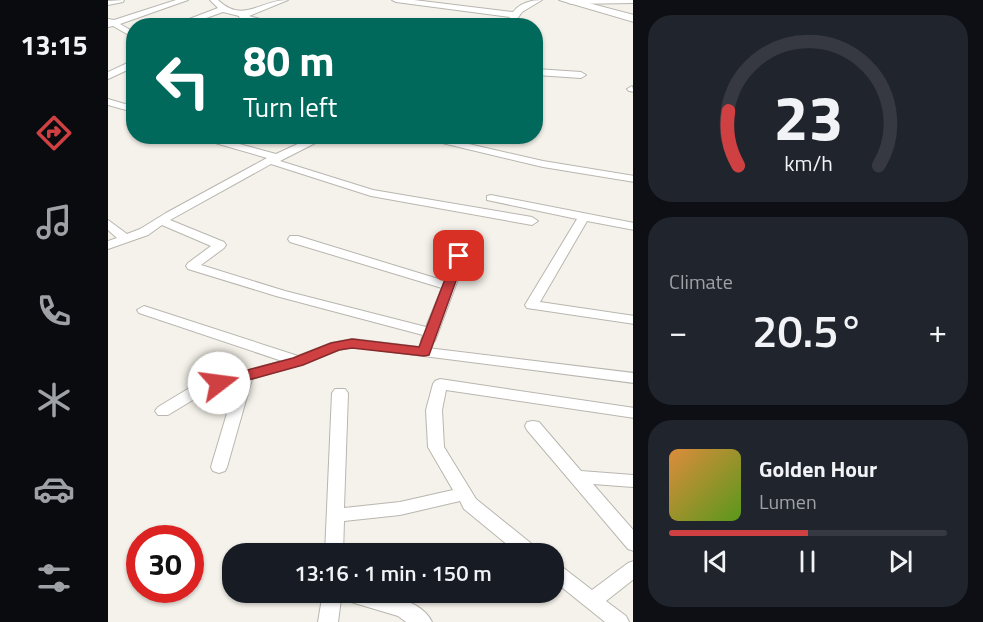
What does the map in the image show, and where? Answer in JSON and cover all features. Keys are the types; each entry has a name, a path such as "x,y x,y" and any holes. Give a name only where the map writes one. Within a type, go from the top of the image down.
{"main road":[{"path":"567,1 633,19"}],"street":[{"path":"108,3 120,0"},
{"path":"126,18 184,0"},
{"path":"215,0 223,9 247,18"},
{"path":"244,15 284,0"},
{"path":"396,0 516,15"},
{"path":"514,18 519,10 538,0"},
{"path":"567,1 633,2"},
{"path":"198,18 223,9"},
{"path":"110,23 126,18"},
{"path":"110,23 126,32"},
{"path":"108,64 122,69"},
{"path":"108,76 126,67"},
{"path":"543,72 581,75"},
{"path":"108,102 126,107"},
{"path":"223,144 371,193 532,221"},
{"path":"108,245 144,232 274,159 307,144"},
{"path":"454,144 543,164 633,179"},
{"path":"491,198 633,227"},
{"path":"584,217 544,280 532,305 633,320"},
{"path":"162,220 220,245 192,266 234,281 351,314 431,333"},
{"path":"108,224 126,239"},
{"path":"294,239 449,286"},
{"path":"424,352 459,256"},
{"path":"144,310 298,361"},
{"path":"163,411 201,388 298,361 336,346 352,343 633,378"},
{"path":"219,467 246,375"},
{"path":"519,543 471,504 436,447 434,410 440,384 633,413"},
{"path":"335,543 340,393"},
{"path":"533,426 633,544"},
{"path":"576,477 633,481"},
{"path":"336,515 369,514 422,505 464,494"},
{"path":"591,602 633,568"},
{"path":"564,579 620,622"},
{"path":"328,622 331,603"},
{"path":"380,603 404,610 422,622"}],"route":[{"path":"219,383 352,343 424,352 459,256"}]}
